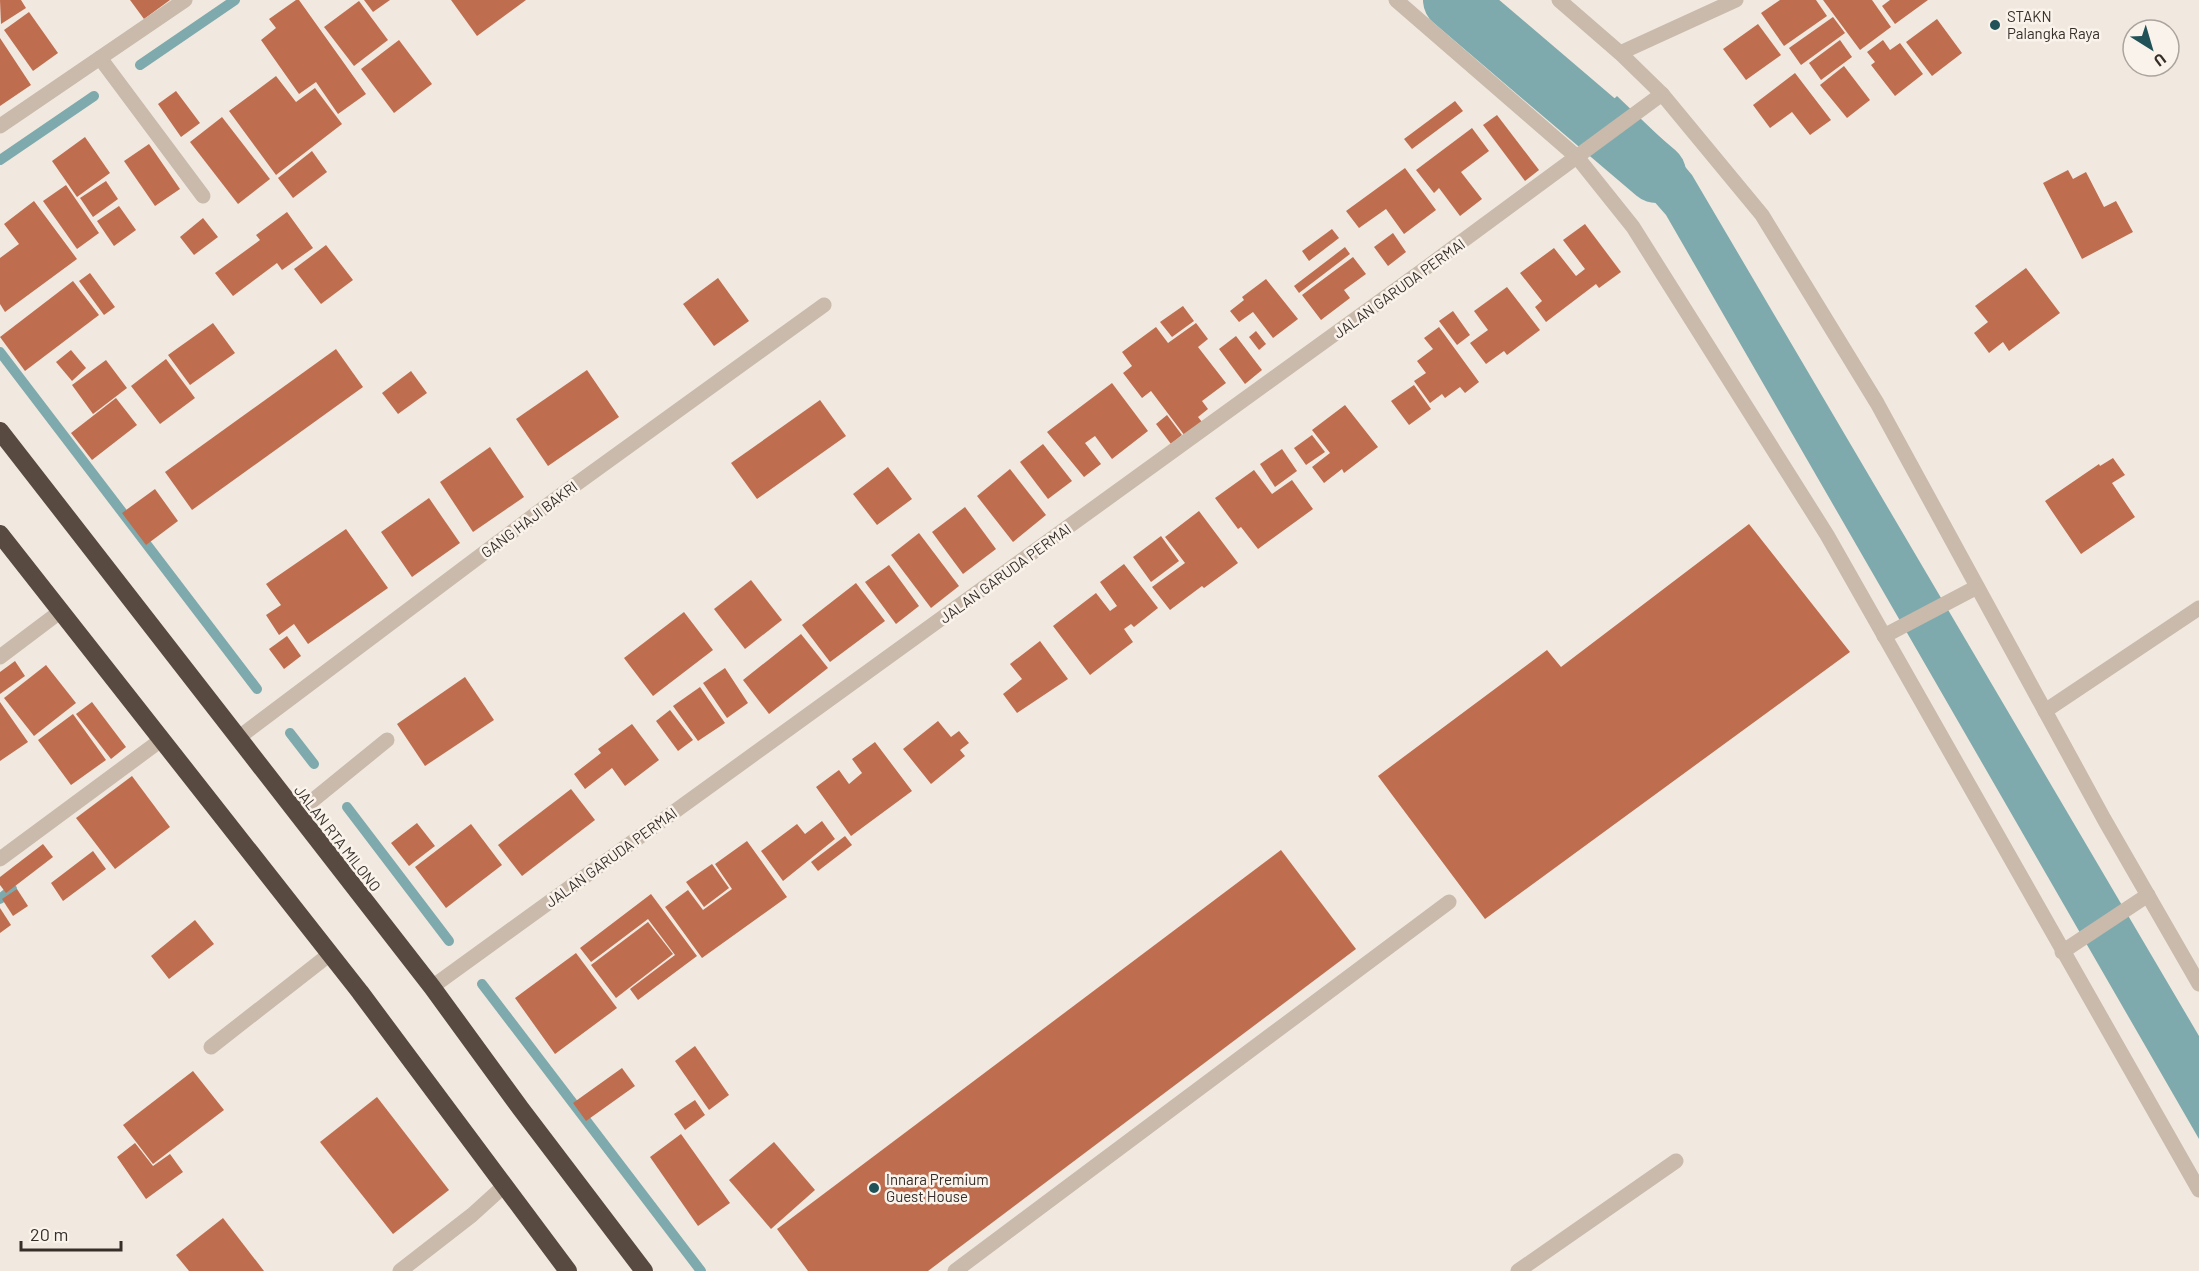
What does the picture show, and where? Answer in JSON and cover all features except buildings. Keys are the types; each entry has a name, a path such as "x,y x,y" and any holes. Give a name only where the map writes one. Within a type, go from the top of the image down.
{"highway":[{"name":"JALAN RTA MILONO","path":"0,431 432,987 644,1271"},
{"path":"0,534 330,954 568,1271"}],"street":[{"path":"0,126 185,0"},
{"path":"1396,0 1577,157 1634,227 1827,535 2199,1190"},
{"path":"1559,0 1620,53 1662,94 1762,215 1877,403 2104,819 2199,984"},
{"path":"1620,53 1736,0"},
{"path":"100,58 202,196"},
{"name":"JALAN GARUDA PERMAI","path":"432,987 1419,273 1662,94"},
{"name":"GANG HAJI BAKRI","path":"238,738 561,495 824,305"},
{"path":"1884,636 1977,587"},
{"path":"2045,711 2199,608"},
{"path":"0,657 61,611"},
{"path":"0,860 161,740"},
{"path":"297,814 387,740"},
{"path":"2062,952 2148,895"},
{"path":"955,1271 1449,902"},
{"path":"211,1047 330,954"},
{"path":"1518,1271 1676,1161"},
{"path":"400,1271 472,1215 504,1186"}],"water":[{"path":"1617,96 1662,139 1692,175 2199,1036 2199,1139 1666,215 1630,174 1583,129"}],"waterway":[{"path":"140,65 235,0"},
{"path":"1453,0 1656,173"},
{"path":"0,160 94,96"},
{"path":"0,352 257,689"},
{"path":"290,733 314,764"},
{"path":"347,807 449,941"},
{"path":"0,899 12,889"},
{"path":"482,984 701,1271"}],"place":[{"name":"STAKN Palangka Raya","path":"1995,25"},
{"name":"Innara Premium Guest House","path":"874,1188"}]}
